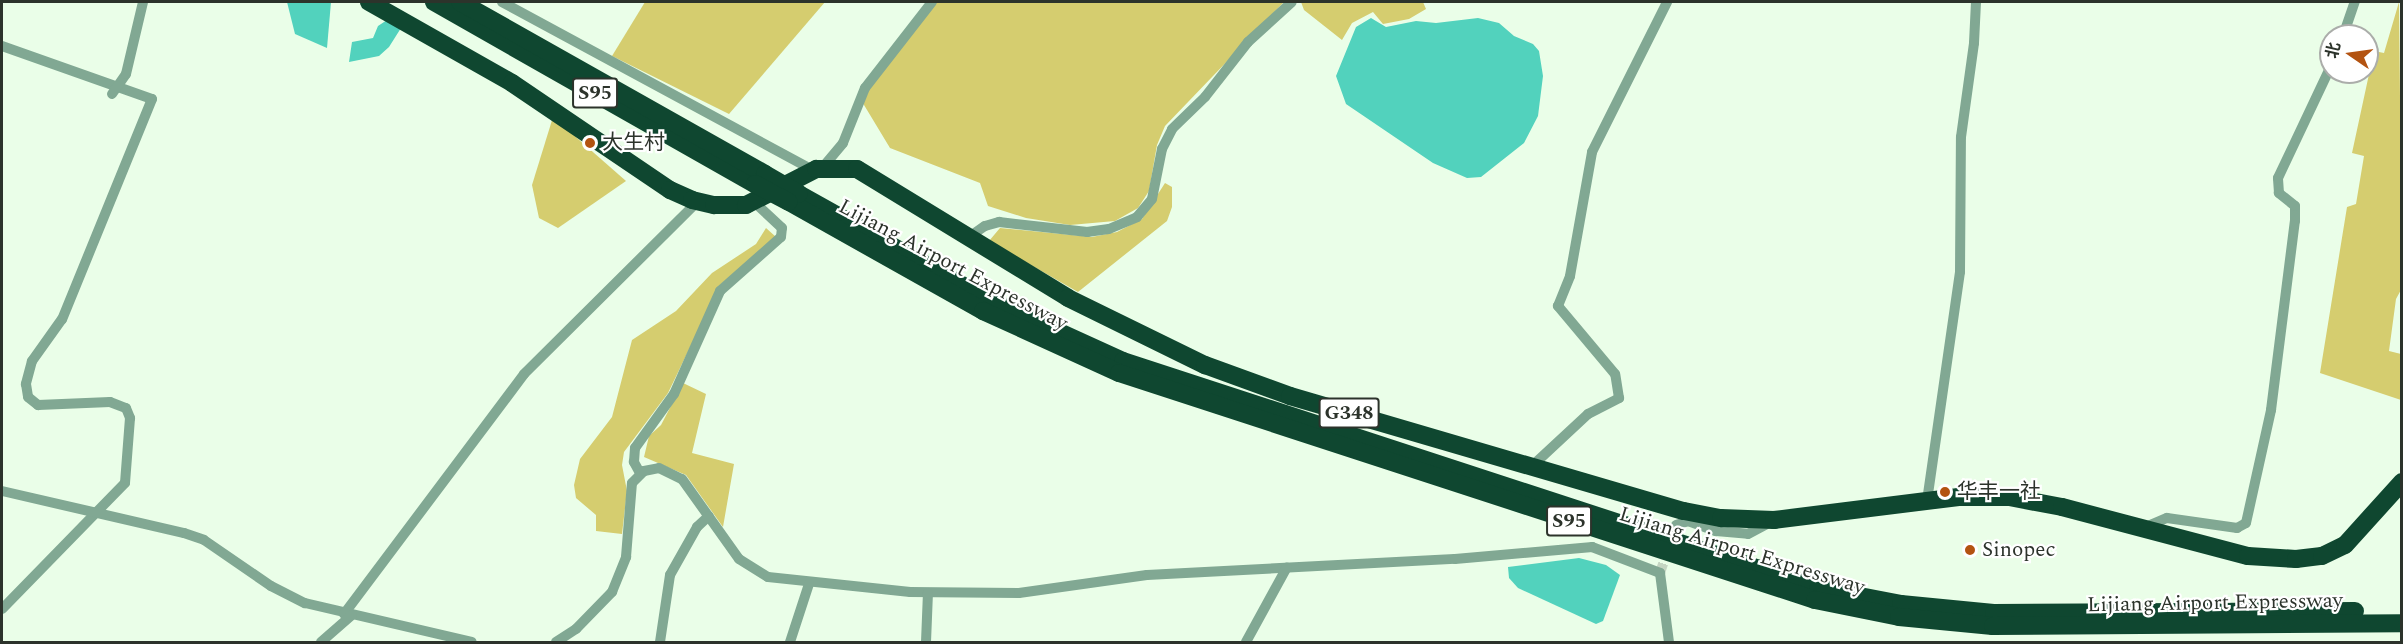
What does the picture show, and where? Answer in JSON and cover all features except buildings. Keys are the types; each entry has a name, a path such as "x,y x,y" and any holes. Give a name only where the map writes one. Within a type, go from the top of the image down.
{"highway":[{"path":"369,2 522,89 670,190 697,202 726,206 758,187 818,168"},
{"name":"Lijiang Airport Expressway","path":"434,2 758,187 794,198 989,300 1123,361 1818,588 1901,604 1994,613 2402,610"},
{"name":"Lijiang Airport Expressway","path":"460,2 758,187"},
{"name":"G348","path":"818,168 848,167 865,172 1097,315 1205,365 1290,396 1684,511 1721,518 1774,520 1927,501 2009,497 2143,528 2248,556 2315,557 2351,539 2402,482"},
{"name":"Lijiang Airport Expressway","path":"794,198 983,311 1119,373 1815,600 1899,617 1993,626 2402,623"}],"street":[{"path":"115,90 126,74 143,2"},
{"path":"502,2 818,168 843,143 865,88 932,2"},
{"path":"969,237 999,222 1087,232 1109,229 1137,217 1152,199 1162,149 1172,129 1205,97 1248,42 1292,2"},
{"path":"1531,466 1588,414 1619,398 1615,374 1558,306 1570,276 1592,152 1667,2"},
{"path":"1927,501 1960,272 1961,137 1976,31 1976,2"},
{"path":"2347,24 2355,2"},
{"path":"2,46 115,90 152,99 62,319 32,361 26,384 28,397 38,405 111,402 128,411 124,483 2,609"},
{"path":"2143,528 2167,518 2237,528 2246,523 2271,410 2295,221 2295,206 2279,193 2278,178 2322,84"},
{"path":"640,473 634,462 635,448 674,394 720,291 781,237 782,228 758,187"},
{"path":"321,642 348,615 524,374 697,202"},
{"path":"556,642 606,600 617,584 628,548 631,488 640,473 654,468 674,473 709,516 739,559 753,571 809,584 928,593 1053,591 1147,575 1599,548 1660,573 1669,642"},
{"path":"2,491 96,511 194,536 283,593 348,615 472,642"},
{"path":"660,642 670,575 697,527 709,516"},
{"path":"1676,525 1688,521 1716,531 1748,534 1774,520"},
{"path":"1246,642 1287,567"},
{"path":"790,642 809,584"},
{"path":"926,642 928,593"}],"shaded area":[{"path":"645,2 825,2 729,114 612,56"},
{"path":"936,2 1284,2 1165,126 1157,145 1149,191 1138,208 1115,221 1070,225 1026,218 988,206 980,183 890,148 861,100"},
{"path":"1301,2 1423,2 1426,9 1409,19 1383,24 1373,12 1352,23 1342,40 1304,10"},
{"path":"2399,2 2402,288 2396,299 2389,351 2401,354 2401,400 2320,373 2347,207 2356,204 2364,156 2352,153 2367,84 2379,84 2379,52 2384,53"},
{"path":"553,117 626,181 558,228 539,218 532,185"},
{"path":"1165,183 1172,187 1172,207 1167,221 1078,292 989,241 1000,228 1092,237 1117,232 1142,219"},
{"path":"766,228 776,237 720,285 668,393 624,452 622,465 627,491 622,534 596,531 596,515 576,498 574,485 580,459 612,417 632,340 676,311 712,273 756,244"},
{"path":"683,383 706,394 692,453 734,464 723,527 686,475 644,457 649,436 661,425"}],"water":[{"path":"287,2 331,2 327,48 295,34"},
{"path":"1371,18 1386,27 1416,21 1436,23 1478,18 1499,23 1514,36 1533,44 1539,51 1543,76 1538,116 1524,143 1481,177 1467,178 1433,163 1346,104 1336,76 1356,27"},
{"path":"387,20 401,28 389,47 379,56 349,62 352,42 373,38 378,26"},
{"path":"1579,558 1606,565 1620,575 1603,621 1596,624 1518,588 1509,578 1508,567"}],"tunnel":[{"path":"1660,573 1676,525"}],"place":[{"name":"大生村","path":"590,143"},
{"name":"华丰一社","path":"1945,492"},
{"name":"Sinopec","path":"1970,550"}]}
